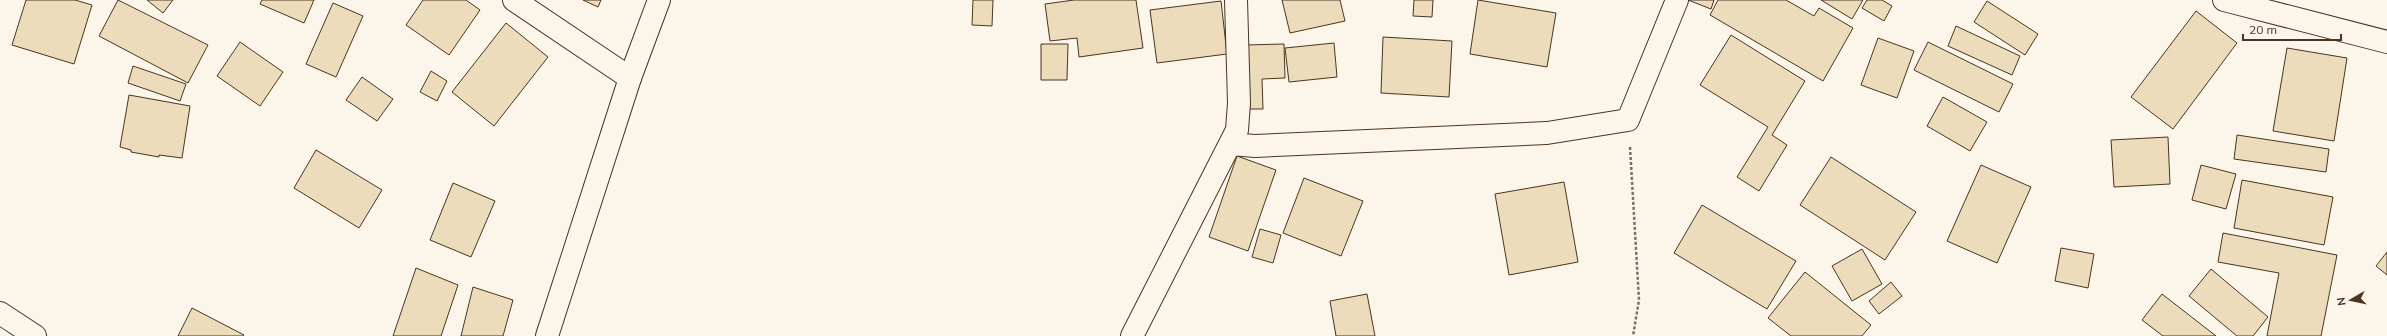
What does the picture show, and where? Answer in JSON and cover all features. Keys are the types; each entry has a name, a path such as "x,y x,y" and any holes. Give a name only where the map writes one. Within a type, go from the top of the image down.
{"street":[{"path":"514,0 630,78"},
{"path":"547,336 630,78 659,0"},
{"path":"1132,336 1237,130 1239,103 1236,0"},
{"path":"1231,144 1255,146 1547,133 1628,120 1677,0"},
{"path":"2224,0 2387,42"},
{"path":"0,313 35,336"}],"path":[{"path":"1628,120 1639,300 1633,336"}],"building":[{"path":"26,0 75,0 92,5 74,64 12,45"},
{"path":"118,0 208,45 188,83 99,36"},
{"path":"147,0 173,0 163,13"},
{"path":"262,0 314,0 304,23 260,4"},
{"path":"423,0 466,0 480,10 449,55 406,25"},
{"path":"583,0 601,0 598,7"},
{"path":"973,0 993,0 992,26 972,25"},
{"path":"1074,0 1136,0 1143,48 1079,57 1077,38 1050,41 1045,4"},
{"path":"1282,0 1340,0 1345,21 1290,33"},
{"path":"1414,0 1433,0 1432,17 1413,16"},
{"path":"1478,0 1556,13 1547,67 1470,54"},
{"path":"1688,0 1714,0 1711,9"},
{"path":"1718,0 1786,0 1814,16 1819,8 1853,28 1823,81 1710,15"},
{"path":"1821,0 1863,0 1852,19"},
{"path":"1867,0 1882,0 1892,6 1884,21 1862,8"},
{"path":"1221,1 1227,54 1157,63 1150,10"},
{"path":"1987,1 2038,34 2025,55 1974,22"},
{"path":"333,3 363,16 336,77 306,64"},
{"path":"2196,11 2237,43 2173,129 2131,97"},
{"path":"506,23 548,57 494,126 452,92"},
{"path":"1956,26 2020,56 2012,75 1948,46"},
{"path":"1731,35 1805,81 1772,135 1787,145 1759,191 1737,177 1768,127 1700,85"},
{"path":"1383,37 1452,41 1449,97 1381,93"},
{"path":"1878,38 1914,51 1897,98 1861,85"},
{"path":"240,42 283,72 260,106 217,76"},
{"path":"1928,42 2013,84 1999,112 1914,70"},
{"path":"1334,43 1337,77 1289,82 1285,48"},
{"path":"1041,44 1068,44 1067,80 1041,80"},
{"path":"1284,44 1285,78 1262,79 1263,109 1247,109 1245,45"},
{"path":"2287,48 2347,58 2334,141 2273,131"},
{"path":"133,66 186,84 180,101 128,83"},
{"path":"431,71 447,81 437,101 420,92"},
{"path":"362,77 393,99 377,121 346,100"},
{"path":"129,95 190,106 182,158 159,155 159,157 131,152 131,150 120,147"},
{"path":"1943,97 1987,122 1970,151 1927,126"},
{"path":"2237,135 2329,149 2326,172 2234,159"},
{"path":"2168,137 2170,184 2114,187 2111,140"},
{"path":"316,150 382,190 359,228 294,188"},
{"path":"1237,156 1276,170 1248,251 1209,237"},
{"path":"1831,157 1916,212 1885,260 1800,205"},
{"path":"1981,165 2031,187 1997,263 1947,241"},
{"path":"2201,165 2236,174 2226,209 2192,200"},
{"path":"1304,178 1363,201 1341,256 1283,233"},
{"path":"2242,180 2333,197 2324,245 2234,228"},
{"path":"1564,182 1578,262 1509,275 1495,194"},
{"path":"453,183 495,201 471,257 430,240"},
{"path":"1702,205 1796,261 1767,309 1674,253"},
{"path":"1260,229 1281,235 1273,263 1252,257"},
{"path":"2223,233 2337,255 2321,336 2267,336 2279,273 2218,262"},
{"path":"2061,248 2094,254 2088,288 2055,281"},
{"path":"1862,249 1882,284 1852,301 1832,266"},
{"path":"2387,252 2387,275 2376,266"},
{"path":"416,268 458,285 441,336 393,336"},
{"path":"2211,269 2268,317 2253,336 2237,336 2189,296"},
{"path":"1805,272 1871,325 1862,336 1791,336 1768,318"},
{"path":"1891,282 1902,296 1879,314 1869,301"},
{"path":"473,287 513,300 503,336 461,336"},
{"path":"1367,294 1375,336 1336,336 1330,301"},
{"path":"2162,294 2216,336 2163,336 2142,320"},
{"path":"192,308 244,335 178,336"}]}
